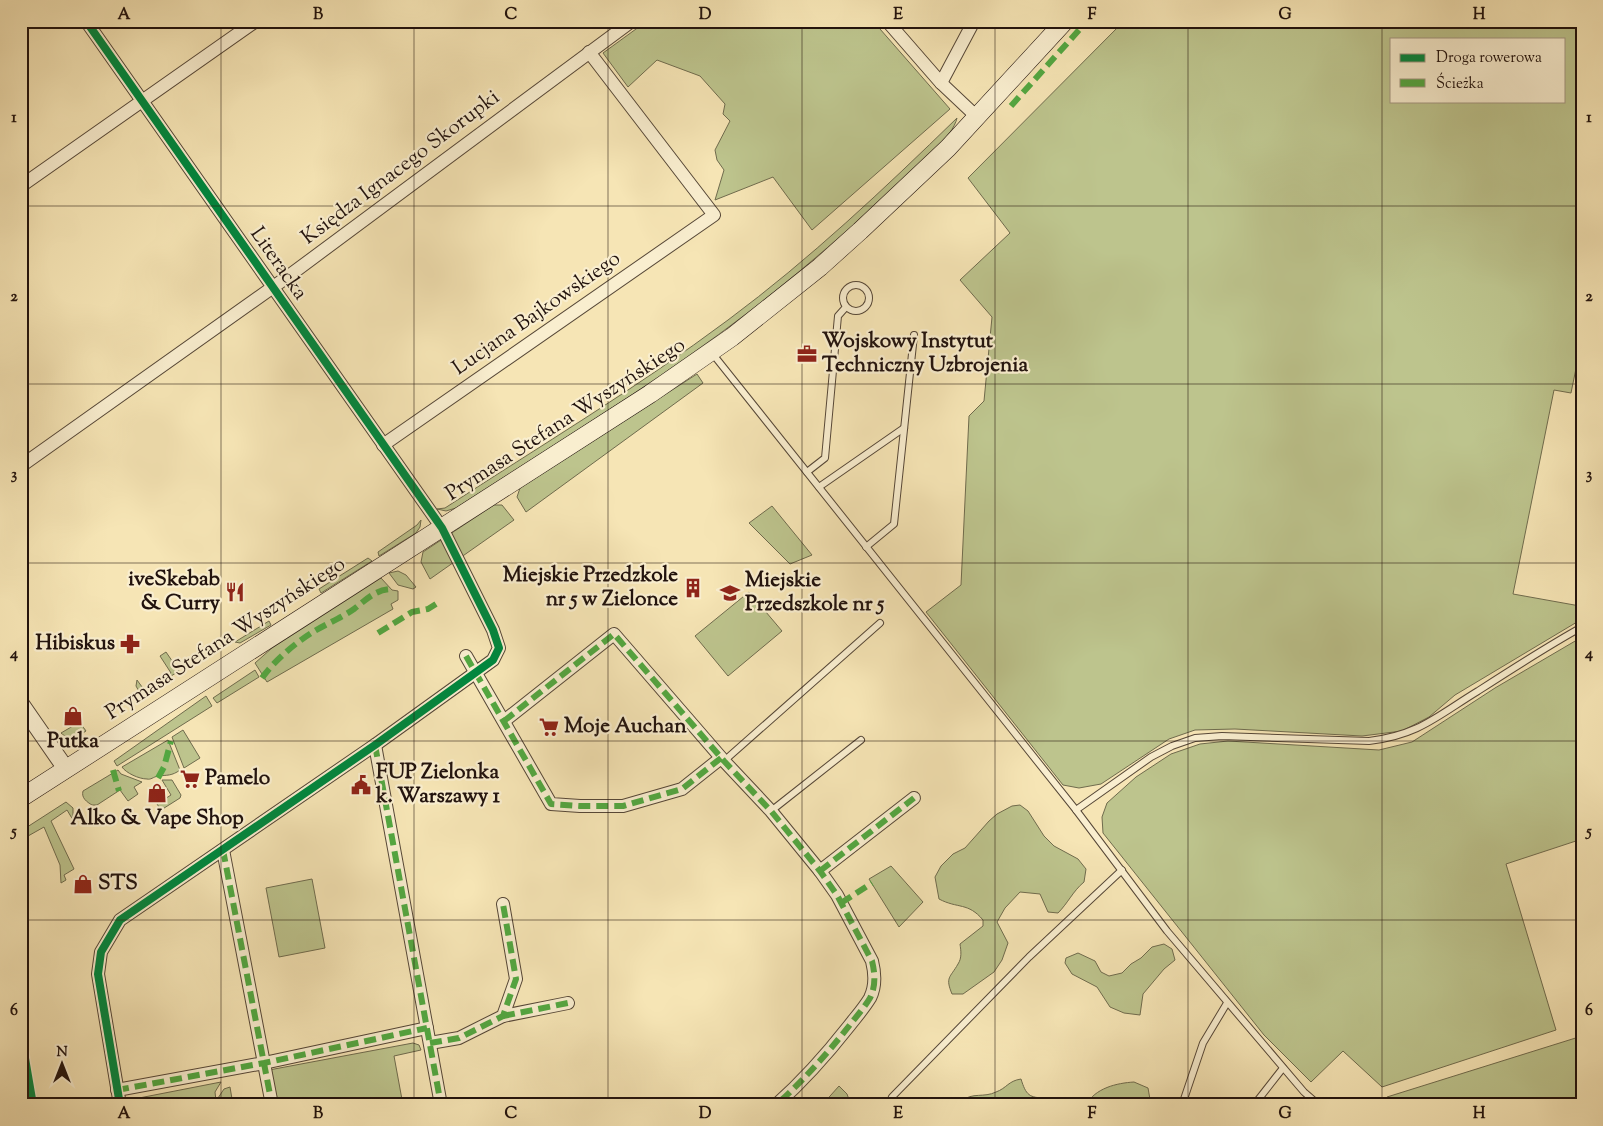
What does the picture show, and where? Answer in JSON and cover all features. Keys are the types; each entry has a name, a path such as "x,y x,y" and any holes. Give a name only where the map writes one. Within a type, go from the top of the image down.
{"main road":[{"name":"Prymasa Stefana Wyszyńskiego","path":"21,798 650,394 711,352 812,273 860,231 942,154 1065,21"}],"street":[{"name":"Literacka","path":"86,21 442,528 493,630 499,648 493,660 476,673"},
{"path":"21,186 256,21"},
{"name":"Księdza Ignacego Skorupki","path":"21,466 272,287 632,21"},
{"path":"887,21 941,83 977,117"},
{"path":"941,83 974,21"},
{"name":"Lucjana Bajkowskiego","path":"383,445 714,216 589,52"},
{"path":"504,721 614,634 723,760 771,811 820,871 837,895 872,961 875,972 874,984 870,997 864,1006 829,1051 776,1105"},
{"path":"466,656 551,804 623,806 682,789 723,760"},
{"path":"120,1105 98,974 102,952 120,920 375,745 476,673"},
{"path":"21,704 66,769"},
{"path":"375,745 441,1105"},
{"path":"820,871 914,798"},
{"path":"223,850 272,1105"},
{"path":"503,904 516,978 503,1016"},
{"path":"430,1043 459,1038 503,1016 568,1003"},
{"path":"117,1090 264,1063 427,1028"},
{"path":"21,1097 23,1105"}],"lane":[{"path":"856,285 866,289 869,299 864,308 855,312 846,306 843,297 847,288 856,285"},
{"path":"807,472 825,458 838,316 846,306"},
{"path":"866,546 894,524 914,335"},
{"path":"711,352 1076,810 1167,931 1283,1068 1304,1092 1319,1105"},
{"path":"819,487 904,428"},
{"path":"723,760 880,623"},
{"path":"1076,810 1152,757 1172,746 1195,738 1222,736 1369,741 1402,735 1421,728 1440,717 1467,698 1582,627"},
{"path":"771,811 861,740"},
{"path":"892,1096 1029,957 1122,870"},
{"path":"1182,1105 1203,1043 1228,1003"},
{"path":"1254,1105 1283,1068"}],"green space":[{"path":"647,21 873,21 950,109 812,230 773,177 715,200 724,170 717,160 715,150 730,121 723,114 725,104 700,76 657,60 628,87 603,53"},
{"path":"1124,21 1582,21 1582,339 1571,393 1554,390 1513,594 1580,606 1577,622 1455,695 1429,717 1402,731 1362,736 1235,729 1195,730 1169,739 1101,784 1079,788 1063,785 926,612 961,585 969,416 984,401 992,317 960,280 1010,233 968,178"},
{"path":"957,118 943,141 927,157 828,247 746,314 632,395 456,508 446,511 437,509 445,508 588,416 728,320 788,273 846,223"},
{"path":"697,374 703,383 526,512 517,497 520,488"},
{"path":"494,505 502,505 514,520 430,579 421,562 423,552"},
{"path":"772,506 812,555 790,564 749,523"},
{"path":"421,520 420,527 416,533 379,556 378,552 417,525"},
{"path":"368,558 372,561 321,593 319,589"},
{"path":"398,571 406,575 416,587 413,589 398,585 389,573"},
{"path":"381,578 392,590 398,591 398,600 391,604 393,609 267,682 255,663 272,648"},
{"path":"749,592 782,631 728,676 695,636"},
{"path":"269,621 271,625 240,643 235,642"},
{"path":"1582,637 1582,839 1506,864 1556,1030 1382,1087 1343,1051 1311,1082 1264,1035 1103,833 1102,817 1107,803 1136,777 1171,754 1200,744 1228,741 1379,750 1412,742 1495,688"},
{"path":"166,652 179,671 141,695 136,686 137,680 145,691 171,673 160,656"},
{"path":"255,670 259,677 217,703 213,698"},
{"path":"206,696 212,706 117,766 114,761"},
{"path":"78,723 86,731 80,735 67,737 61,733"},
{"path":"183,730 200,758 184,768 172,737"},
{"path":"168,740 180,770 177,772 148,779 133,775 122,767"},
{"path":"118,770 121,774 142,782 134,787 138,794 128,801 120,790 97,805 92,805 85,800 83,791"},
{"path":"162,780 172,780 181,795 180,798 161,810 157,804 171,795"},
{"path":"66,802 73,808 73,820 67,810 51,821 74,869 64,875 66,880 61,883 60,865 44,827 21,840 21,831"},
{"path":"1020,805 1028,811 1044,836 1054,846 1078,859 1086,869 1084,882 1058,913 1048,912 1040,894 1020,892 1005,908 997,922 1008,943 1002,960 994,972 963,994 952,994 949,981 960,959 960,944 983,926 983,920 978,914 967,908 939,899 935,877 941,866 953,854 965,848 997,814 1012,806"},
{"path":"891,866 923,902 899,927 869,879"},
{"path":"312,879 325,948 279,957 266,888"},
{"path":"1164,944 1172,949 1175,960 1164,969 1143,994 1140,1015 1124,1013 1110,1007 1097,987 1072,974 1065,963 1066,958 1078,953 1095,961 1101,972 1109,976 1122,973 1152,947"},
{"path":"1582,1036 1582,1105 1381,1105 1387,1097"},
{"path":"413,1043 419,1045 421,1050 394,1056 403,1105 276,1105 269,1070"},
{"path":"1021,1079 1029,1094 1046,1098 1053,1105 961,1105 962,1101 966,1098 992,1094 1013,1081"},
{"path":"221,1082 215,1092 216,1101 224,1089 230,1087 233,1105 131,1105 134,1099"},
{"path":"1134,1082 1148,1088 1151,1105 1086,1105 1095,1094 1107,1088"},
{"path":"839,1086 847,1094 851,1105 822,1105"}],"marked path":[{"path":"1011,106 1087,21"},
{"path":"262,678 279,659 306,636 354,609 377,593 393,589"},
{"path":"378,633 412,612 428,609 436,604"},
{"path":"504,721 614,634 724,761 771,811 820,871 837,895 872,961 874,984 870,998 832,1047 776,1105"},
{"path":"466,656 551,804 623,806 682,789 721,758"},
{"path":"158,778 164,767 171,741"},
{"path":"375,745 441,1105"},
{"path":"113,770 119,791"},
{"path":"820,871 914,798"},
{"path":"223,850 272,1105"},
{"path":"841,903 872,883"},
{"path":"430,1043 459,1038 503,1016 516,979 503,904"},
{"path":"503,1016 568,1003"},
{"path":"117,1090 264,1063 427,1028"}],"cycle path":[{"path":"86,21 442,528 493,630 499,648 493,660 375,745 120,920 101,952 98,974 120,1105"},
{"path":"21,1035 33,1105"}],"place":[{"name":"Wojskowy Instytut Techniczny Uzbrojenia","path":"807,354"},
{"name":"Miejskie Przedzkole nr 5 w Zielonce","path":"693,588"},
{"name":"iveSkebab & Curry","path":"235,592"},
{"name":"Miejskie Przedszkole nr 5","path":"730,593"},
{"name":"Hibiskus","path":"130,644"},
{"name":"Putka","path":"73,716"},
{"name":"Moje Auchan","path":"549,727"},
{"name":"Pamelo","path":"190,779"},
{"name":"FUP Zielonka k. Warszawy 1","path":"361,785"},
{"name":"Alko & Vape Shop","path":"157,793"},
{"name":"STS","path":"83,884"}]}
